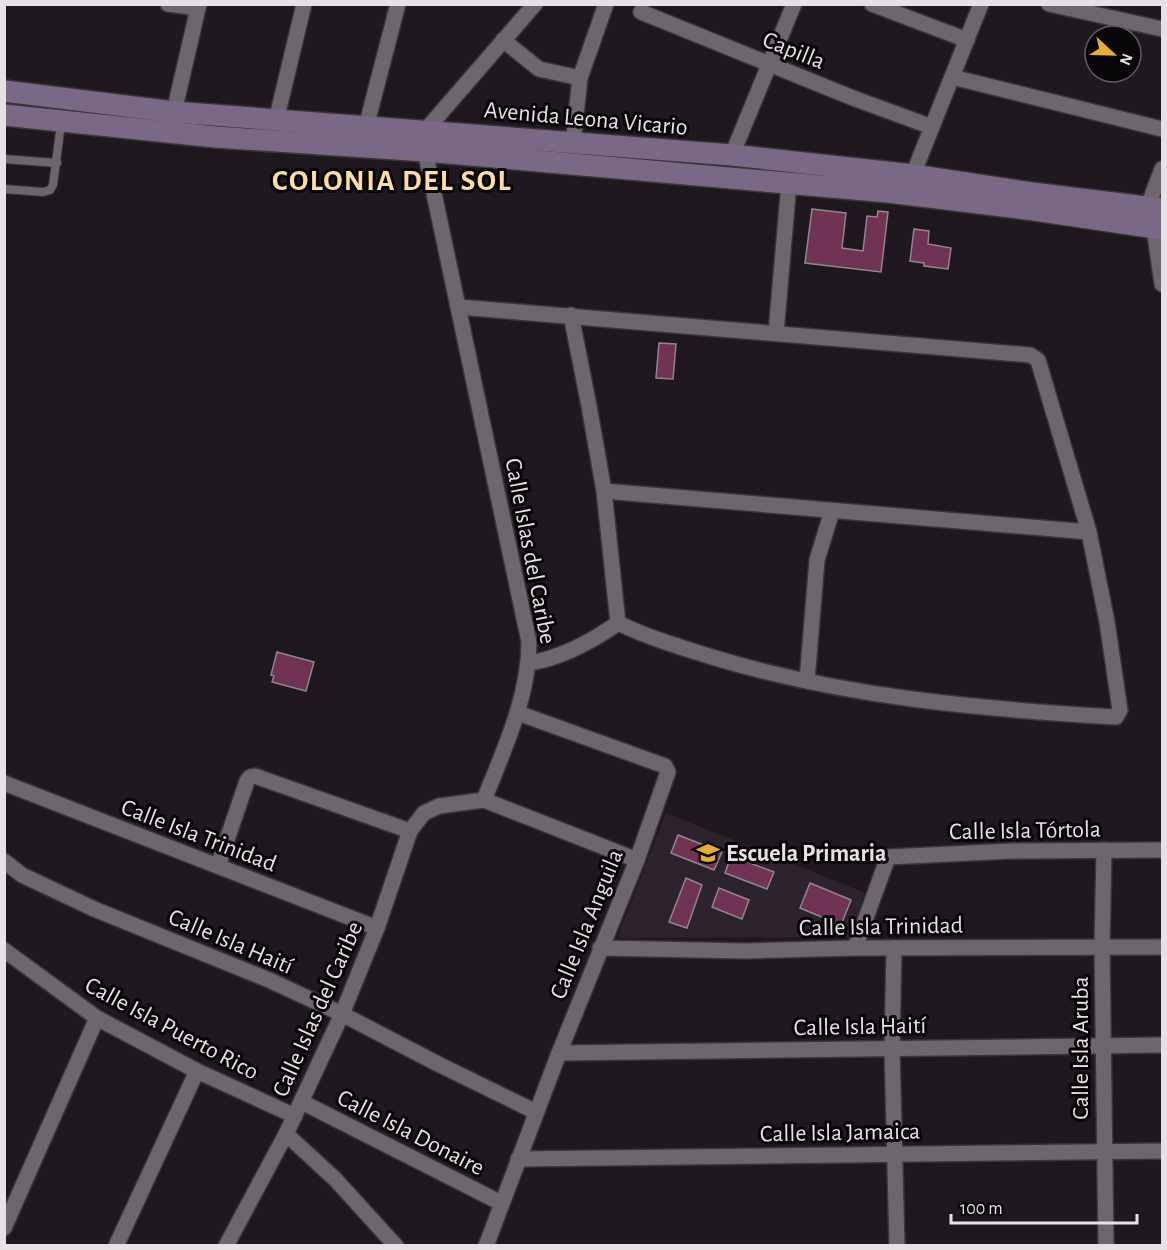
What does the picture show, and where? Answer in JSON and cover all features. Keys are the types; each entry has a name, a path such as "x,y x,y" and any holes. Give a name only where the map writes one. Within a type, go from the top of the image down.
{"street":[{"path":"168,4 199,6 174,112"},
{"path":"276,121 304,4"},
{"path":"366,126 398,4"},
{"path":"425,141 503,40 535,4"},
{"path":"573,142 580,78 606,4"},
{"path":"732,155 794,4"},
{"path":"872,4 967,40"},
{"path":"909,184 981,4"},
{"path":"1049,4 1162,29"},
{"name":"Capilla","path":"641,12 932,127"},
{"path":"503,40 539,69 580,78"},
{"path":"952,77 1162,129"},
{"name":"Avenida Leona Vicario","path":"4,91 174,112 366,126 425,141 789,183 909,184"},
{"name":"Avenida Leona Vicario","path":"4,116 215,137 573,142 732,155 909,184 1157,218"},
{"name":"Calle Islas del Caribe","path":"226,1245 286,1134 342,1014 377,928 410,831 424,813 439,806 484,800 518,713 529,663 529,642 518,581 425,141"},
{"path":"1162,169 1157,218 1162,284"},
{"path":"776,333 789,183"},
{"path":"459,307 1030,355 1038,360 1089,532 1107,622 1120,710 1116,717 1026,712 913,700 807,681 737,664 648,637 618,623"},
{"path":"571,315 590,406 604,491 618,623"},
{"path":"604,491 1089,532"},
{"path":"807,681 817,560 832,511"},
{"path":"529,663 548,660 563,654 597,638 618,623"},
{"name":"Calle Isla Anguila","path":"486,1245 600,948 637,860 658,804 668,769 518,713"},
{"path":"218,866 250,777 255,776 410,831"},
{"name":"Calle Isla Trinidad","path":"4,783 377,928"},
{"path":"484,800 637,860"},
{"name":"Calle Isla Aruba","path":"1104,850 1102,947 1106,1245"},
{"name":"Calle Isla Tórtola","path":"855,948 888,857 1012,851 1162,850"},
{"name":"Calle Isla Haití","path":"4,861 22,875 94,909 269,980 342,1014 536,1112"},
{"name":"Calle Isla Trinidad","path":"600,948 746,951 1162,946"},
{"path":"894,948 892,1048 897,1245"},
{"name":"Calle Isla Puerto Rico","path":"6,957 97,1018 197,1071 294,1116"},
{"path":"4,1228 97,1018"},
{"name":"Calle Isla Haití","path":"559,1053 1162,1045"},
{"path":"116,1245 197,1071"},
{"name":"Calle Isla Donaire","path":"302,1102 501,1203"},
{"path":"286,1134 335,1179 396,1245"},
{"name":"Calle Isla Jamaica","path":"518,1159 1162,1151"}],"lane":[{"path":"4,189 42,192 50,190 57,163 61,122"},
{"path":"4,159 57,163"}],"shaded area":[{"name":"Escuela Primaria","path":"666,813 865,893 849,937 617,938"}],"building":[{"path":"812,209 846,213 842,248 863,251 867,216 877,217 878,211 888,212 881,272 805,263"},
{"path":"914,229 929,231 928,244 951,248 948,269 924,266 924,263 910,261"},
{"path":"659,343 676,344 673,379 656,378"},
{"path":"277,652 314,662 306,691 272,682 274,676 271,675"},
{"path":"678,835 722,852 714,870 671,853"},
{"path":"731,856 774,872 767,889 725,873"},
{"path":"686,878 702,885 687,928 669,922"},
{"path":"810,883 851,900 841,925 800,908"},
{"path":"719,888 749,900 742,919 712,907"}],"place":[{"name":"Escuela Primaria","path":"708,853"}],"district":[{"name":"COLONIA DEL SOL","path":"392,180"}]}
